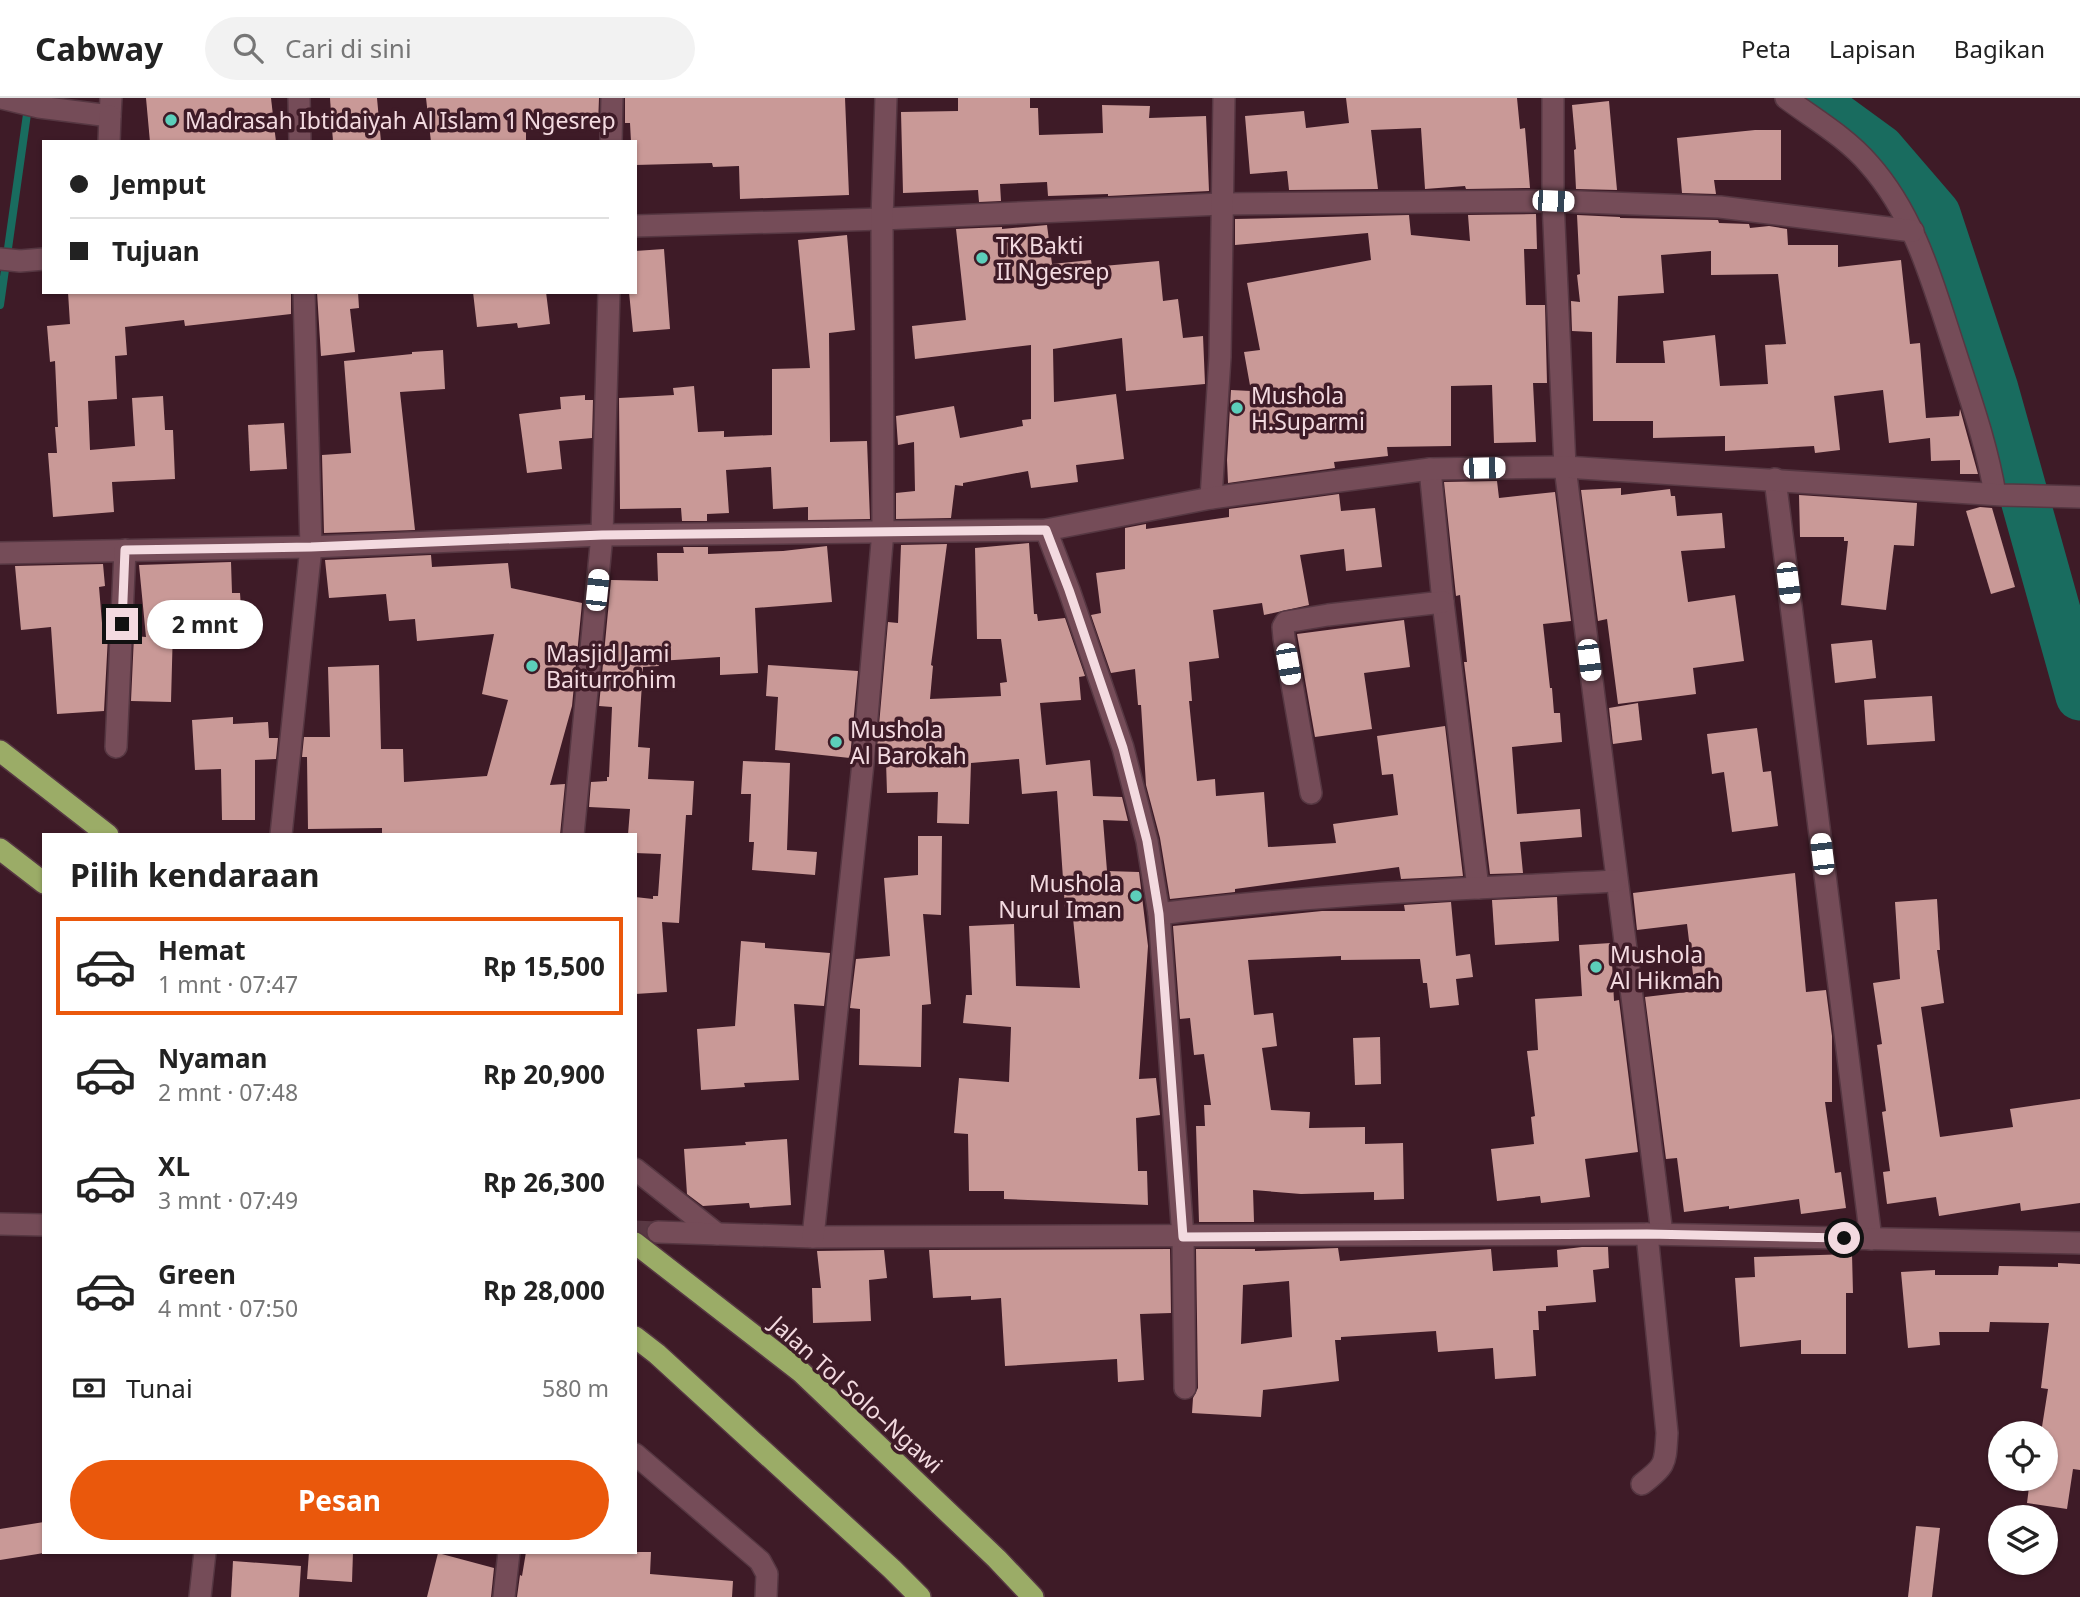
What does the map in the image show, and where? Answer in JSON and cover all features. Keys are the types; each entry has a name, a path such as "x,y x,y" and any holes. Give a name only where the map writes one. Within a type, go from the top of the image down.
{"highway":[{"path":"0,751 105,833"},
{"path":"0,849 42,881"},
{"name":"Jalan Tol Solo–Ngawi","path":"637,1245 801,1372 997,1559 1033,1597"},
{"path":"637,1339 667,1363 920,1597"}],"street":[{"path":"299,98 300,140"},
{"path":"611,140 612,98"},
{"path":"813,1237 863,764 883,531 882,219 886,98"},
{"path":"1211,498 1220,357 1224,98"},
{"path":"1553,98 1553,201 1565,467 1616,881 1654,1234 1667,1433 1665,1462 1661,1470 1642,1484"},
{"path":"1786,98 1853,147 1897,199 1913,232 1986,446 1998,494"},
{"path":"4,99 39,107 111,107 109,140"},
{"path":"637,226 882,219 1221,204 1553,201 1720,208 1913,232"},
{"path":"10,260 42,259"},
{"path":"281,833 311,547 304,294"},
{"path":"573,833 602,535 608,294"},
{"path":"0,553 311,547 602,535 1046,530 1211,498 1430,469 1565,467 2080,497"},
{"path":"1430,469 1443,602 1478,888"},
{"path":"1775,479 1871,1239"},
{"path":"1046,530 1123,748 1147,841 1159,914 1183,1237 1185,1388"},
{"path":"116,747 125,550"},
{"path":"1311,793 1284,638 1283,627 1286,622 1443,602"},
{"path":"1159,914 1323,896 1616,881"},
{"path":"637,1171 717,1234"},
{"path":"0,1224 42,1225"},
{"path":"658,1232 813,1237 1654,1234 2080,1243"},
{"path":"637,1456 760,1561 767,1574 766,1597"},
{"path":"200,1597 205,1554"},
{"path":"505,1597 509,1554"}],"building":[{"path":"146,98 271,98 276,140 150,140"},
{"path":"330,98 377,98 381,140 333,140"},
{"path":"426,98 599,98 598,125 526,130 526,140 431,140"},
{"path":"625,98 845,98 849,195 740,199 739,166 713,167 712,163 637,165 637,140 631,140 630,123 625,123"},
{"path":"958,98 1030,98 1030,108 1038,108 1039,135 1103,133 1102,105 1150,106 1149,118 1206,116 1209,191 1048,196 1047,182 1000,184 1001,201 979,202 978,190 903,193 901,112 958,111"},
{"path":"1346,98 1517,98 1520,129 1525,128 1530,188 1466,189 1465,186 1425,189 1421,128 1371,130 1378,189 1289,190 1287,171 1250,174 1245,116 1304,111 1306,128 1349,123"},
{"path":"1609,101 1617,190 1576,189 1572,105"},
{"path":"1781,130 1781,180 1714,180 1716,194 1682,193 1677,138"},
{"path":"1536,214 1537,249 1524,249 1526,305 1545,305 1547,383 1533,383 1536,442 1494,443 1492,385 1451,386 1451,446 1387,447 1388,456 1334,462 1335,468 1228,483 1231,390 1251,391 1244,352 1260,350 1247,283 1371,260 1368,233 1235,245 1235,219 1409,215 1411,235 1470,241 1468,215"},
{"path":"1577,215 1718,220 1719,223 1749,224 1750,228 1769,226 1787,229 1788,245 1838,245 1838,267 1901,260 1910,344 1920,343 1926,418 1959,416 1960,409 1978,474 1960,474 1960,460 1931,461 1930,438 1889,443 1883,390 1834,396 1840,450 1815,453 1814,446 1725,451 1725,436 1653,438 1653,421 1593,421 1592,332 1572,331 1571,301 1580,302 1577,275 1580,274","holes":["1711,251 1711,275 1778,274 1786,344 1765,345 1768,384 1720,386 1715,335 1663,341 1665,363 1616,363 1618,296 1664,293 1661,255"]},
{"path":"1047,225 1052,264 1091,260 1092,267 1159,261 1163,301 1178,299 1183,338 1203,336 1205,384 1126,391 1122,338 1053,349 1054,402 1116,394 1124,459 1076,465 1078,482 1031,488 1028,471 963,483 963,486 955,485 951,518 896,519 896,493 915,491 914,442 898,445 896,416 954,406 960,438 1023,426 1022,420 1031,419 1031,345 915,359 912,326 966,320 956,229"},
{"path":"847,235 855,330 829,333 830,442 867,441 870,519 808,520 808,507 773,509 771,467 726,470 729,513 707,514 707,521 682,521 681,508 620,509 619,398 674,395 673,388 694,386 698,432 724,431 724,437 772,435 772,369 810,368 798,240"},
{"path":"664,249 670,329 633,332 629,294 637,294 637,251"},
{"path":"68,294 291,294 291,314 185,326 184,320 125,327 127,355 115,356 117,399 88,401 90,450 135,446 132,398 163,396 165,430 173,430 175,479 112,482 114,512 53,517 48,453 57,453 55,427 58,427 55,361 50,362 47,326 70,324"},
{"path":"317,294 358,294 359,308 350,309 355,352 321,356"},
{"path":"473,294 546,294 550,324 518,328 517,323 477,327"},
{"path":"443,350 445,389 400,392 415,530 324,533 322,455 351,453 344,361"},
{"path":"585,395 585,400 593,400 592,438 559,441 562,469 527,473 519,414 561,409 560,397"},
{"path":"284,423 287,469 250,471 248,425"},
{"path":"1497,481 1499,498 1555,492 1571,621 1543,624 1554,713 1560,713 1562,742 1512,747 1517,814 1580,809 1582,837 1520,842 1523,873 1490,874 1464,662 1467,662 1460,595 1456,596 1444,482"},
{"path":"1621,488 1621,495 1670,489 1671,496 1675,496 1677,516 1722,513 1725,548 1681,551 1688,602 1735,595 1744,661 1693,668 1696,694 1618,704 1607,619 1598,621 1581,490"},
{"path":"1339,494 1341,511 1375,508 1382,567 1346,571 1344,549 1300,555 1309,605 1264,615 1262,603 1213,610 1219,658 1189,662 1192,701 1189,701 1197,781 1215,779 1216,796 1264,792 1268,847 1336,843 1333,824 1398,815 1393,774 1382,775 1377,736 1445,726 1463,876 1401,879 1399,867 1170,899 1160,838 1146,785 1141,705 1138,705 1135,669 1111,673 1091,615 1101,613 1096,573 1125,569 1125,528 1146,524 1146,529 1229,517 1229,509"},
{"path":"1799,495 1917,503 1914,546 1894,545 1886,610 1841,605 1848,541 1844,541 1844,537 1800,537"},
{"path":"1980,507 1992,508 2015,587 1991,594 1966,511"},
{"path":"1029,543 1034,614 1037,614 1038,621 1065,618 1085,676 1079,677 1081,700 1040,703 1046,765 1090,760 1093,796 1122,797 1128,821 1103,820 1107,871 1139,872 1148,946 1139,1079 1156,1078 1160,1115 1136,1118 1138,1171 1147,1171 1148,1205 1004,1199 1004,1191 969,1191 968,1134 954,1133 959,1078 1009,1082 1011,1027 963,1023 966,995 972,995 969,926 1014,924 1016,986 1080,988 1072,908 1065,908 1057,791 1022,794 1019,759 971,763 969,824 937,823 938,792 887,793 886,761 876,760 888,622 898,623 901,545 947,544 931,665 930,699 1001,696 1000,683 1007,682 1001,639 977,639 975,548"},
{"path":"827,546 832,602 755,608 758,673 720,675 720,657 659,661 659,666 643,667 638,747 650,748 648,779 694,781 692,815 686,815 679,923 662,922 667,992 637,994 637,897 653,899 653,896 658,896 661,854 637,853 637,833 628,833 630,809 589,807 591,782 607,781 609,777 612,707 599,706 611,580 658,581 657,553 684,553 683,547 708,547 708,554"},
{"path":"431,555 432,567 508,563 511,588 582,603 572,706 550,785 565,784 560,833 382,833 382,828 308,829 307,757 302,757 304,737 330,737 328,667 379,665 381,749 403,749 404,782 487,776 508,700 482,694 494,634 417,641 415,619 389,621 386,594 329,598 325,560"},
{"path":"231,562 232,593 240,593 242,621 173,627 171,702 131,701 134,636 146,637 139,565"},
{"path":"103,564 105,586 99,587 103,635 108,636 104,711 57,714 51,627 21,630 15,566"},
{"path":"1404,620 1410,667 1364,673 1372,729 1315,737 1297,634"},
{"path":"1872,640 1876,678 1835,683 1831,644"},
{"path":"768,665 858,671 850,758 775,750 778,697 766,696"},
{"path":"1932,696 1935,741 1867,745 1864,700"},
{"path":"1638,703 1642,740 1613,744 1609,708"},
{"path":"233,717 233,724 268,722 269,738 278,738 276,759 255,760 255,820 222,820 221,769 195,770 192,720"},
{"path":"1757,728 1763,772 1771,771 1778,826 1732,832 1724,772 1712,774 1707,734"},
{"path":"743,761 790,763 787,850 817,852 815,875 752,870 754,842 749,842 751,794 741,794"},
{"path":"918,836 942,836 941,915 923,914 931,1004 922,1005 921,1067 859,1065 860,1009 850,1008 856,959 890,956 884,878 918,875"},
{"path":"1795,873 1806,992 1826,990 1832,1036 1832,1102 1825,1102 1835,1173 1841,1172 1846,1208 1801,1214 1799,1199 1684,1212 1677,1158 1666,1159 1645,997 1695,991 1687,924 1637,930 1633,893"},
{"path":"1557,897 1559,941 1495,945 1492,900"},
{"path":"1937,899 1940,950 1937,950 1944,1003 1921,1007 1940,1137 2013,1127 2010,1109 2080,1099 2080,1203 2021,1211 2020,1203 1939,1216 1936,1197 1887,1204 1883,1172 1890,1171 1882,1112 1886,1111 1877,1045 1882,1044 1873,983 1900,979 1895,902"},
{"path":"1451,902 1456,956 1470,954 1473,977 1456,979 1459,1005 1430,1008 1420,959 1341,960 1341,956 1248,960 1254,1015 1273,1013 1277,1046 1262,1048 1271,1110 1310,1112 1309,1128 1365,1127 1365,1144 1403,1143 1404,1199 1374,1200 1374,1192 1301,1194 1253,1190 1254,1222 1199,1222 1196,1126 1205,1126 1204,1105 1211,1105 1204,1054 1194,1055 1190,1018 1180,1019 1173,926 1322,911 1405,911 1404,905"},
{"path":"741,941 765,943 765,948 830,953 824,1006 794,1004 799,1080 744,1083 745,1087 701,1090 697,1029 735,1026"},
{"path":"1611,943 1614,1001 1619,1000 1638,1152 1585,1159 1590,1197 1541,1203 1540,1196 1497,1201 1491,1149 1534,1144 1531,1117 1535,1116 1527,1051 1538,1050 1535,999 1582,996 1579,945"},
{"path":"1380,1037 1381,1084 1355,1085 1353,1038"},
{"path":"787,1139 791,1205 750,1208 749,1203 703,1206 687,1194 684,1149"},
{"path":"1608,1247 1609,1268 1593,1270 1596,1302 1546,1306 1546,1311 1538,1311 1539,1330 1533,1330 1536,1376 1495,1379 1493,1348 1438,1352 1436,1331 1341,1337 1341,1340 1335,1340 1339,1381 1263,1390 1261,1417 1192,1413 1193,1398 1198,1388 1196,1249 1255,1251 1338,1248 1340,1261 1491,1249 1493,1271 1558,1267 1557,1250","holes":["1289,1281 1292,1337 1241,1344 1243,1285"]},
{"path":"1170,1249 1171,1313 1140,1314 1144,1380 1118,1382 1117,1359 1005,1366 1001,1298 933,1298 929,1250"},
{"path":"884,1250 887,1278 869,1280 871,1321 813,1323 812,1288 821,1288 817,1251"},
{"path":"1852,1254 1853,1293 1846,1293 1846,1354 1801,1354 1801,1340 1740,1347 1735,1278 1755,1277 1754,1257"},
{"path":"2058,1263 2080,1264 2080,1470 2073,1469 2067,1509 2058,1508 2058,1505 2027,1503 2028,1491 2058,1491 2058,1421 2043,1421 2048,1389 2041,1388 2049,1323 1990,1322 1989,1332 1939,1332 1940,1345 1908,1348 1901,1272 1935,1270 1935,1275 1998,1275 1999,1266 2058,1267"},
{"path":"42,1522 42,1553 0,1560 0,1529"},
{"path":"1916,1526 1940,1528 1932,1597 1908,1597"},
{"path":"651,1552 650,1574 733,1581 732,1597 517,1597 520,1575 522,1576 526,1554"},
{"path":"309,1554 353,1554 352,1582 307,1579"},
{"path":"438,1554 494,1568 491,1597 427,1597"},
{"path":"233,1561 301,1566 299,1597 231,1597"}],"waterway":[{"path":"1810,98 1880,149 1936,214 1994,389 2080,696"},
{"path":"0,305 28,107"}],"tunnel":[{"path":"637,1231 658,1232"}],"place":[{"name":"Madrasah Ibtidaiyah Al Islam 1 Ngesrep","path":"171,120"},
{"name":"TK Bakti II Ngesrep","path":"982,258"},
{"name":"Mushola H.Suparmi","path":"1237,408"},
{"name":"Masjid Jami Baiturrohim","path":"532,666"},
{"name":"Mushola Al Barokah","path":"836,742"},
{"name":"Mushola Nurul Iman","path":"1136,896"},
{"name":"Mushola Al Hikmah","path":"1596,967"}],"route":[{"path":"122,624 125,550 311,547 602,535 1046,530 1123,748 1147,841 1159,914 1183,1237 1647,1234 1844,1238"}]}
